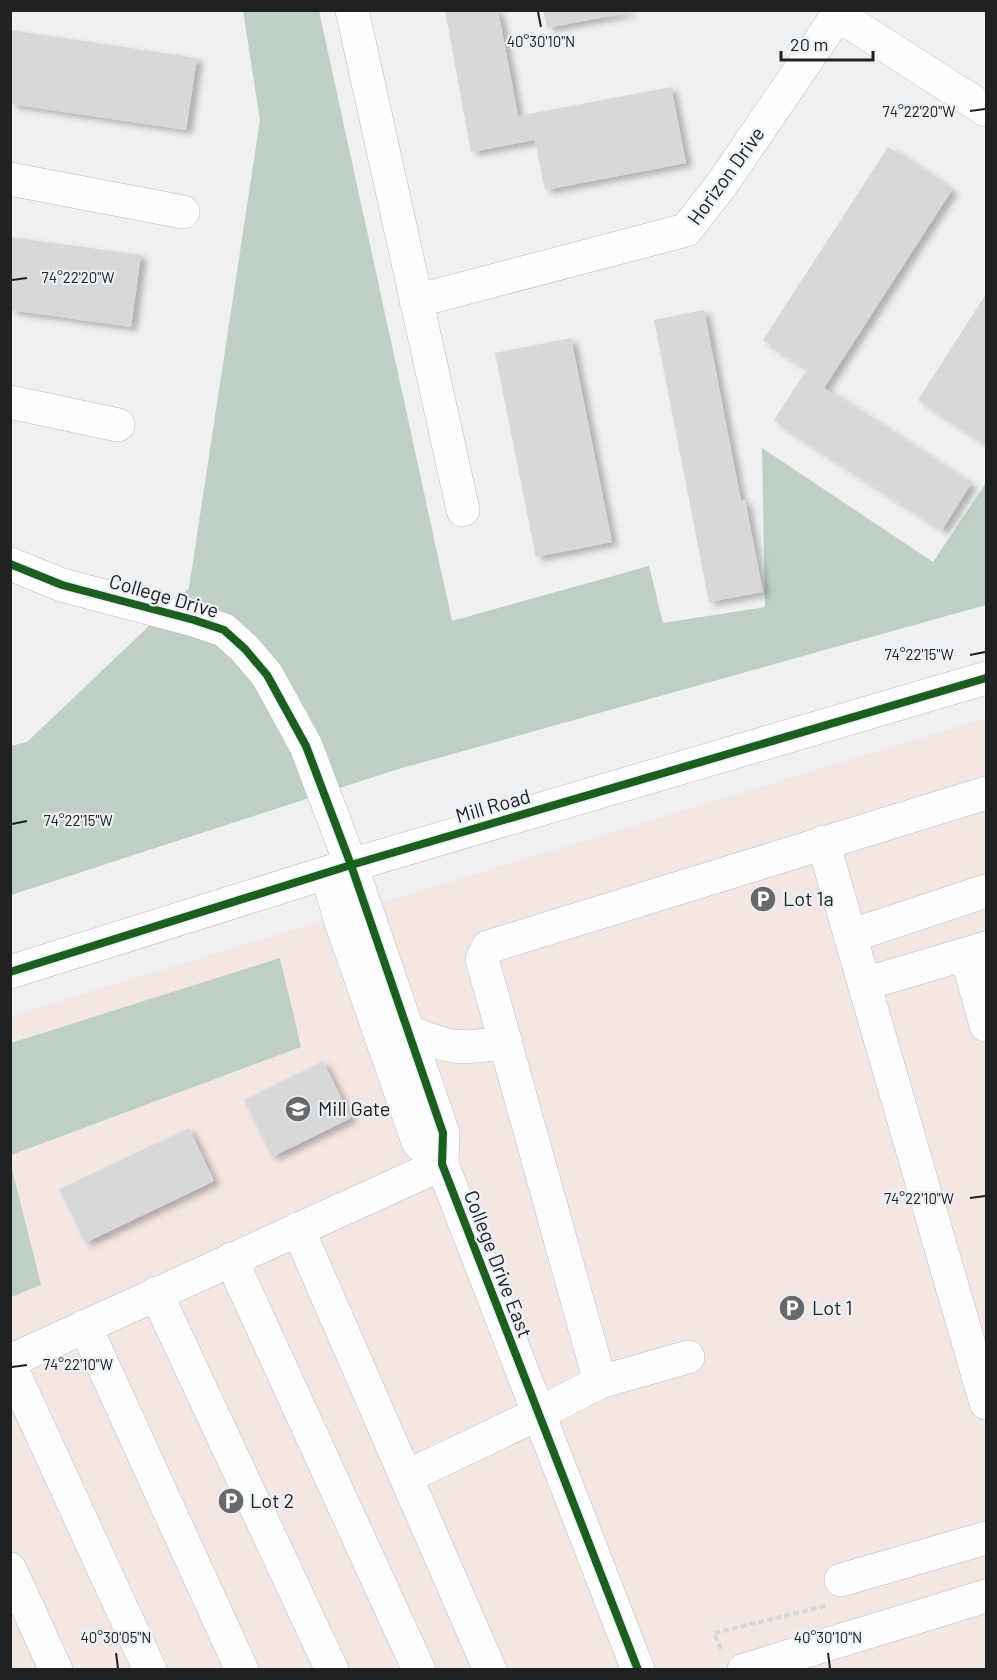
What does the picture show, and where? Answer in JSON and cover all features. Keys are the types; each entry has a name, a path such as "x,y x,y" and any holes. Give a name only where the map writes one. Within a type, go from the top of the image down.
{"street":[{"path":"352,10 463,510"},
{"path":"840,13 987,110"},
{"name":"Horizon Drive","path":"416,301 686,230 722,184 840,13"},
{"path":"10,179 183,212"},
{"path":"10,402 118,424"},
{"name":"College Drive","path":"10,564 62,585 224,630 245,649 267,675 306,746 339,869"},
{"name":"Mill Road","path":"10,972 339,869 987,678"},
{"path":"600,1382 482,959 488,947 987,793"},
{"path":"823,842 987,1403"},
{"name":"College Drive East","path":"339,869 408,1031 416,1095"},
{"name":"College Drive East","path":"339,869 340,919 416,1095 443,1133 442,1164 638,1670"},
{"path":"850,936 987,891"},
{"path":"864,984 976,951 987,1025"},
{"path":"408,1031 441,1045 470,1048 506,1042"},
{"path":"150,1670 10,1363 156,1293 442,1164"},
{"path":"298,1229 490,1670"},
{"path":"231,1259 418,1670"},
{"path":"156,1293 332,1670"},
{"path":"85,1326 242,1670"},
{"path":"406,1477 600,1382 688,1357"},
{"path":"841,1580 987,1538"},
{"path":"10,1569 56,1670"},
{"path":"744,1670 987,1596"}],"shaded area":[{"path":"986,718 986,1669 11,1670 11,1016"}],"green space":[{"path":"243,11 319,11 452,621 649,566 663,623 765,607 762,448 933,562 986,483 986,605 395,770 11,895 11,746 27,742 189,588 260,120"},
{"path":"280,958 301,1047 11,1155 11,1043"},
{"path":"10,1162 41,1285 11,1297 10,1297"}],"building":[{"path":"445,10 498,10 518,116 671,87 686,163 545,190 535,140 471,152"},
{"path":"543,10 631,10 631,12 547,28"},
{"path":"10,30 197,58 186,130 10,104"},
{"path":"888,147 952,190 824,388 971,484 942,530 774,420 807,369 763,340"},
{"path":"10,237 141,255 131,327 10,310"},
{"path":"986,294 986,438 984,442 918,400"},
{"path":"704,310 741,501 745,500 763,592 709,602 654,320"},
{"path":"571,338 612,542 536,557 495,353"},
{"name":"Mill Gate","path":"323,1061 351,1118 272,1157 244,1100"},
{"path":"189,1128 214,1181 85,1243 59,1189"}],"cycle path":[{"path":"10,564 62,585 224,630 245,649 267,675 306,746 351,865 443,1133 442,1164 638,1670"},
{"path":"10,972 351,865 986,678"}],"place":[{"name":"Lot 1a","path":"763,899"},
{"name":"Mill Gate","path":"298,1109"},
{"name":"Lot 1","path":"792,1308"},
{"name":"Lot 2","path":"231,1501"}]}
